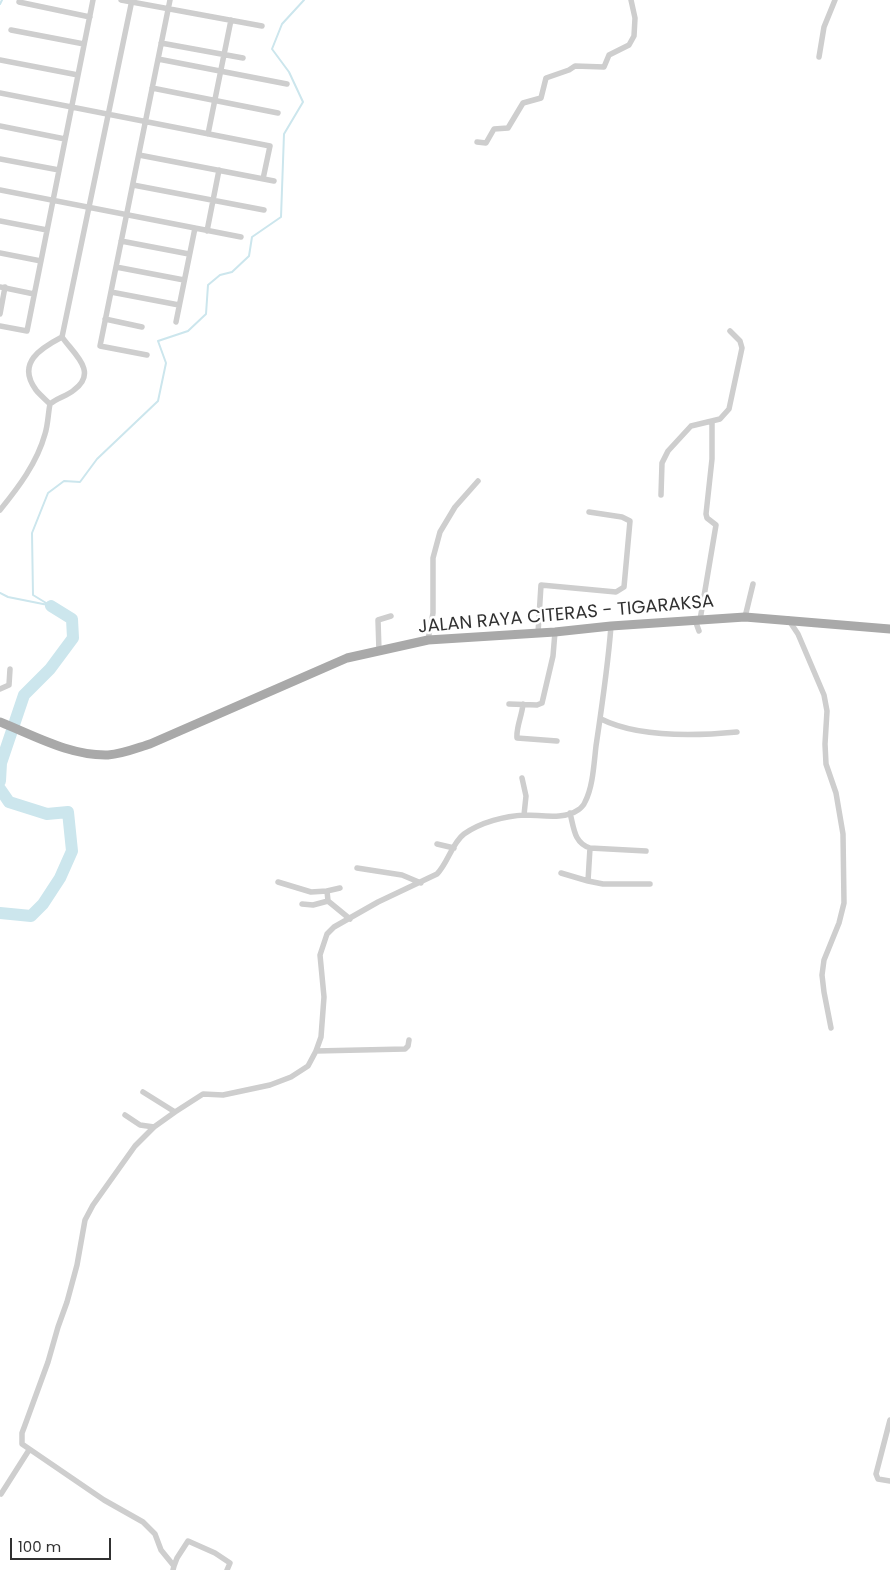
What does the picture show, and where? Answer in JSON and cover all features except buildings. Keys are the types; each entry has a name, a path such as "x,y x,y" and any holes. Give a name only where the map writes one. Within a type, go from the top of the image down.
{"main road":[{"name":"JALAN RAYA CITERAS - TIGARAKSA","path":"0,722 47,743 72,750 110,755 150,744 348,658 428,640 745,617 788,619 890,629"}],"street":[{"path":"0,326 27,331 93,0"},
{"path":"121,0 262,26"},
{"path":"147,355 100,346 170,0"},
{"path":"477,142 486,143 494,129 508,128 525,102 540,98 546,78 575,66 604,67 609,55 629,45 634,36 635,29 631,0"},
{"path":"819,57 824,27 835,0"},
{"path":"50,404 36,390 31,380 29,372 31,360 38,351 62,337 132,1"},
{"path":"18,2 90,16"},
{"path":"208,134 231,20"},
{"path":"11,30 84,44"},
{"path":"162,43 243,58"},
{"path":"158,59 287,84"},
{"path":"0,60 78,75"},
{"path":"152,88 278,113"},
{"path":"0,93 270,146 263,179"},
{"path":"0,126 65,139"},
{"path":"139,155 274,181"},
{"path":"0,159 59,170"},
{"path":"207,231 219,170"},
{"path":"132,184 264,210"},
{"path":"0,190 241,237"},
{"path":"0,221 47,230"},
{"path":"176,322 194,228"},
{"path":"121,241 189,254"},
{"path":"0,253 41,261"},
{"path":"116,267 184,280"},
{"path":"0,314 2,287 34,294"},
{"path":"111,292 179,305"},
{"path":"105,319 142,327"},
{"path":"661,496 662,463 668,451 691,426 712,422 723,417 729,409 742,348 740,340 730,331"},
{"path":"50,404 79,386 84,374 78,356 62,337"},
{"path":"0,510 27,474 42,444 50,404"},
{"path":"699,631 698,620 716,525 707,518 706,514 712,459 712,422"},
{"path":"428,640 433,613 433,558 440,532 455,507 478,481"},
{"path":"538,633 541,586 616,592 624,587 630,521 622,517 589,512"},
{"path":"745,617 753,584"},
{"path":"379,651 378,620 391,616"},
{"path":"788,619 798,634 824,695 827,711 826,764 836,793 843,834 844,903 840,923 824,960 822,975 831,1028"},
{"path":"174,1568 162,1550 155,1534 143,1522 104,1500 22,1444 22,1433 68,1302 85,1220 143,1137 174,1112 203,1094 223,1095 270,1085 308,1066 321,1037 324,1010 320,955 327,934 334,927 378,902 437,874 442,869 458,840 479,827 496,820 524,815 554,816 570,814 579,810 585,803 594,764 611,626"},
{"path":"509,704 537,705 542,703 553,656 555,632"},
{"path":"0,689 9,685 10,669"},
{"path":"523,704 521,719 517,729 517,738 557,741"},
{"path":"600,719 616,727 658,733 704,735 737,732"},
{"path":"522,778 526,796 524,815"},
{"path":"570,814 577,840 590,848 646,851"},
{"path":"437,844 454,848"},
{"path":"588,882 590,848"},
{"path":"357,868 402,875 421,882"},
{"path":"561,873 588,882 603,884 650,884"},
{"path":"278,882 311,892 340,888"},
{"path":"327,891 328,901 350,919"},
{"path":"302,904 313,905 328,901"},
{"path":"316,1051 405,1049 408,1046 409,1040"},
{"path":"144,1092 174,1112"},
{"path":"125,1116 140,1125 154,1127"},
{"path":"890,1420 876,1474 878,1479 890,1481"},
{"path":"1,1494 29,1450"},
{"path":"174,1568 177,1558 188,1541 215,1553 230,1563 227,1570"}],"waterway":[{"path":"0,4 2,0"},
{"path":"51,606 33,595 32,533 48,493 64,481 80,482 97,459 158,401 166,363 158,341 188,331 206,314 208,285 220,275 232,272 249,256 252,237 281,217 284,134 303,102 289,72 272,49 282,24 304,0"},
{"path":"0,593 8,597 48,605"},
{"path":"0,781 1,763 24,695 50,669 73,638 72,619 51,606"},
{"path":"0,789 9,802 47,814 68,812 72,851 60,878 43,904 31,916 0,913"}]}
